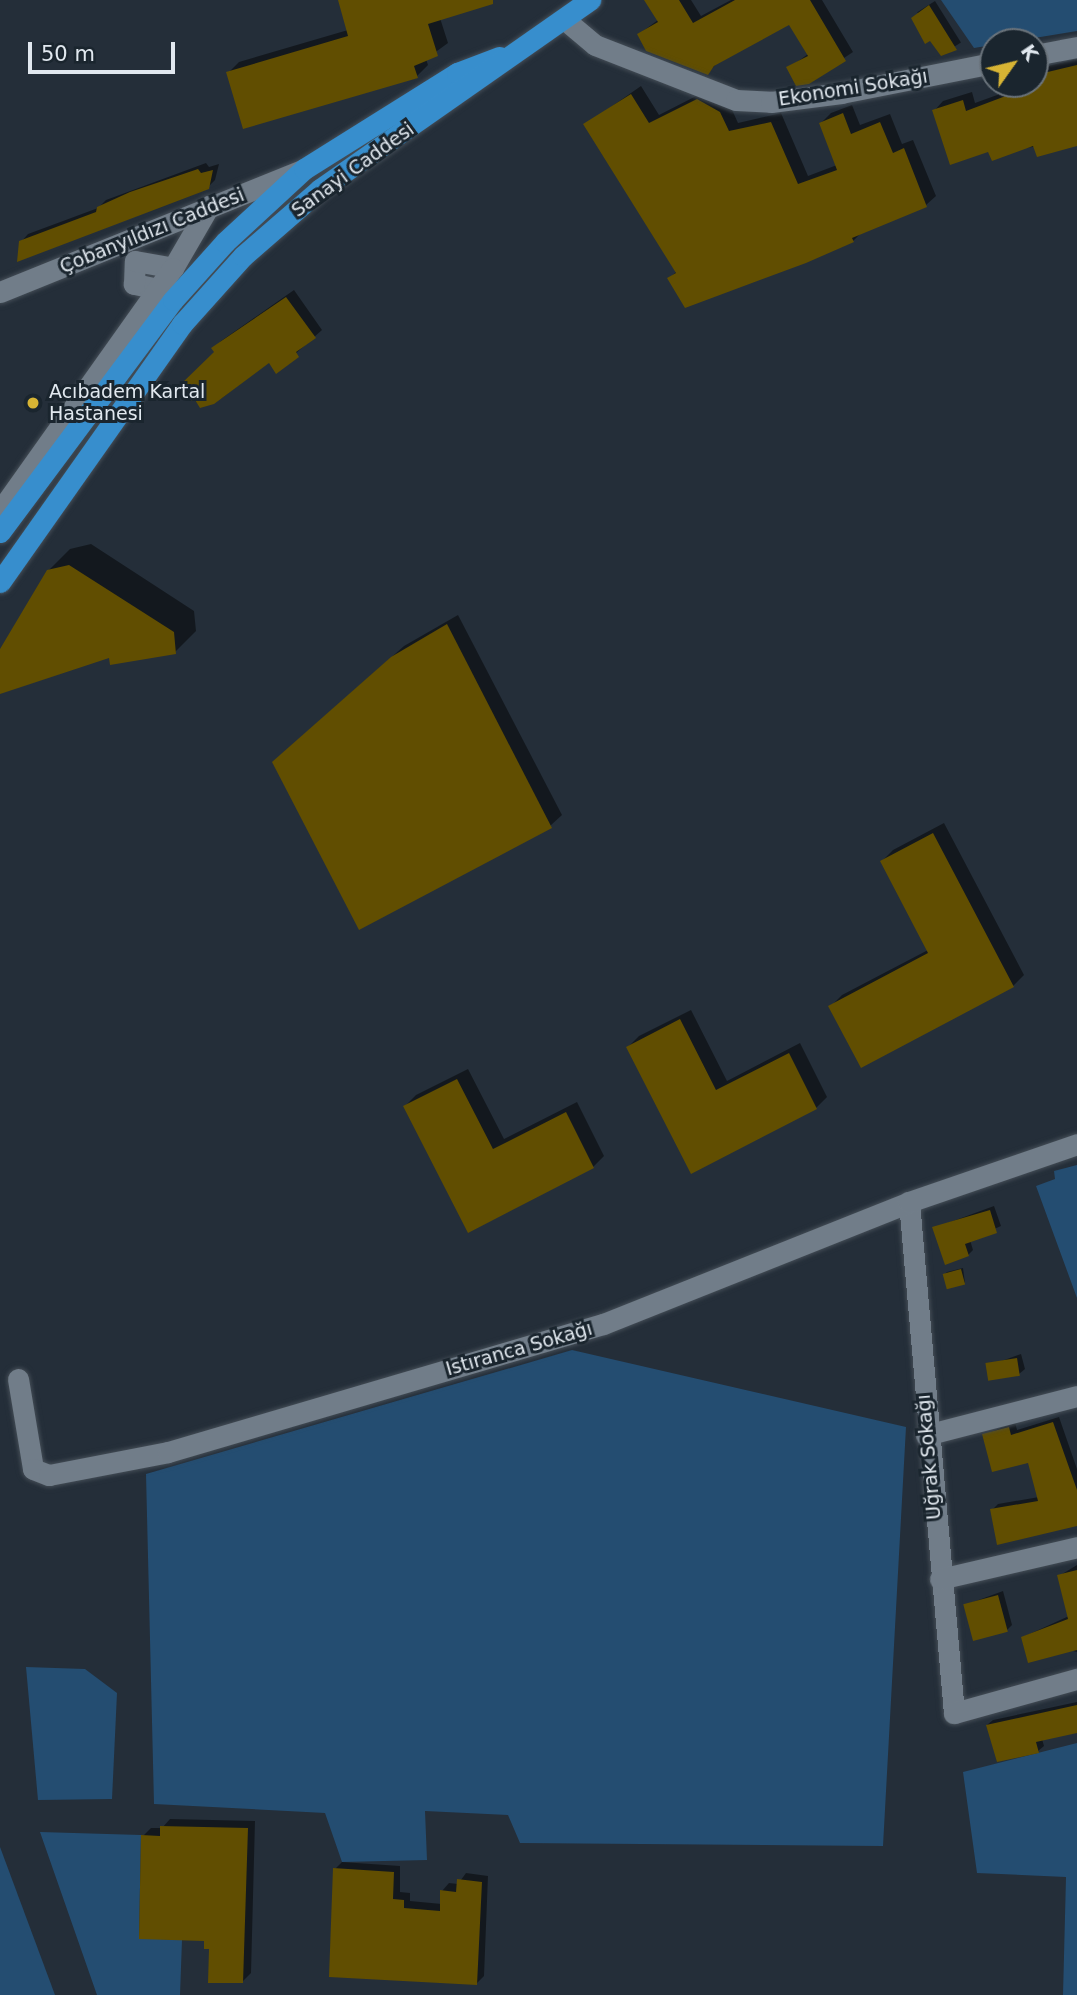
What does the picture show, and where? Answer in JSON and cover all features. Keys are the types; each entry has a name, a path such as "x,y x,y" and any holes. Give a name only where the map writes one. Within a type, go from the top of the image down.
{"main road":[{"name":"Sanayi Caddesi","path":"0,582 182,324 243,256 288,216 590,0"},
{"name":"Sanayi Caddesi","path":"0,532 173,299 270,199 304,169 457,73 524,47"}],"street":[{"name":"Ekonomi Sokağı","path":"564,19 595,45 736,100 771,102 841,93 979,66"},
{"path":"1049,52 1077,47"},
{"name":"Çobanyıldızı Caddesi","path":"0,292 304,169"},
{"path":"0,511 217,203 270,199 288,216"},
{"path":"158,289 134,284 135,261 173,268"},
{"name":"Istıranca Sokağı","path":"18,1379 33,1469 49,1475 168,1452 603,1324 909,1202 1077,1144"},
{"name":"Uğrak Sokağı","path":"909,1202 926,1435 954,1713 1077,1679"},
{"path":"926,1435 1077,1396"},
{"path":"940,1579 1077,1547"}],"shaded area":[{"path":"941,0 1077,0 1077,31 1049,36 1049,28 979,28 979,47 974,48"},
{"path":"1077,1165 1077,1298 1036,1186 1055,1179 1054,1171"},
{"path":"572,1350 906,1427 883,1846 520,1843 508,1815 425,1811 427,1860 342,1862 325,1813 154,1804 146,1474"},
{"path":"26,1667 85,1669 117,1693 112,1799 38,1800"},
{"path":"1077,1743 1077,1995 1063,1995 1066,1877 977,1873 963,1772"},
{"path":"40,1832 141,1835 139,1938 182,1940 180,1995 97,1995"},
{"path":"0,1847 55,1995 0,1995"}],"building":[{"path":"338,0 493,0 493,4 428,24 438,56 414,66 418,78 243,129 226,72 348,36"},
{"path":"644,0 679,0 693,23 735,0 810,0 846,61 809,84 796,86 786,67 808,56 789,25 714,66 708,75 646,51 637,34 658,22"},
{"path":"929,5 957,50 941,56 930,41 925,44 911,18"},
{"path":"1077,65 1077,146 1037,157 1033,146 992,161 988,152 950,165 932,110 963,100 966,111 1000,98 1049,98 1049,72"},
{"path":"631,94 649,123 697,99 720,112 729,131 771,122 798,184 837,170 819,123 843,113 851,134 880,122 893,153 904,148 927,207 852,238 854,242 806,263 685,308 667,278 676,273 583,124"},
{"path":"198,169 201,173 213,170 209,189 17,262 19,241 96,212 97,207 130,192"},
{"path":"286,297 316,338 296,352 299,357 276,374 269,363 214,404 200,408 195,400 189,401 179,386 214,352 211,348"},
{"path":"69,565 174,632 176,654 110,665 109,658 0,694 0,649 47,570"},
{"path":"447,624 552,828 359,930 272,762 391,657"},
{"path":"933,833 1014,987 861,1068 828,1006 928,953 880,861"},
{"path":"680,1019 716,1090 789,1053 817,1109 691,1174 626,1047"},
{"path":"457,1079 493,1149 566,1112 594,1168 468,1233 403,1106"},
{"path":"990,1210 997,1233 965,1244 969,1256 945,1265 932,1227"},
{"path":"961,1269 965,1284 947,1289 943,1274"},
{"path":"1017,1358 1020,1376 988,1381 985,1363"},
{"path":"1053,1422 1077,1490 1077,1526 997,1545 990,1509 1038,1501 1028,1463 992,1472 982,1434 1009,1427 1011,1435"},
{"path":"1077,1570 1077,1650 1028,1663 1021,1637 1068,1619 1057,1575"},
{"path":"998,1595 1008,1632 973,1641 963,1604"},
{"path":"1077,1705 1077,1733 1036,1742 1039,1753 997,1762 986,1725"},
{"path":"160,1826 248,1828 243,1983 208,1983 209,1949 204,1949 204,1941 139,1939 141,1835 160,1836"},
{"path":"333,1868 394,1872 393,1899 404,1900 404,1908 440,1911 440,1890 456,1892 457,1879 482,1882 477,1985 329,1977"}],"place":[{"name":"Acıbadem Kartal Hastanesi","path":"33,403"}]}
